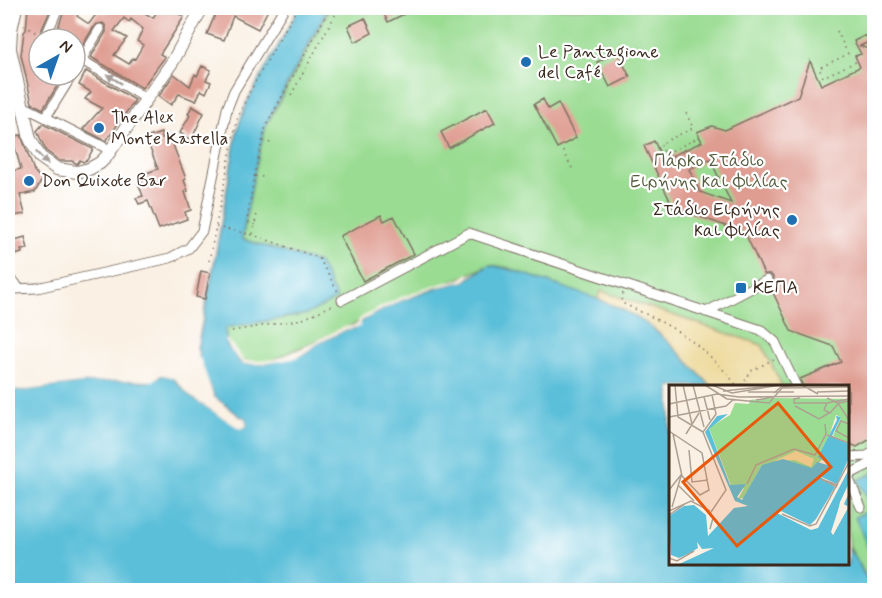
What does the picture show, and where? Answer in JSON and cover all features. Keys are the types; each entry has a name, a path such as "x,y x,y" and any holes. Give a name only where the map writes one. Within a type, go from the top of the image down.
{"main road":[{"path":"14,13 10,49 21,105 34,150 54,168 68,172 86,170 100,163 111,150 173,61 202,8"}],"street":[{"path":"51,27 58,8"},
{"path":"12,287 37,288 170,258 191,246 200,236 204,225 219,141 234,91 284,8"},
{"path":"87,46 100,29"},
{"path":"87,63 147,99"},
{"path":"46,117 65,87"},
{"path":"21,105 111,150"},
{"path":"342,300 469,233 766,333 775,342 795,385"},
{"path":"706,312 767,280"},
{"path":"849,457 867,456 874,452"},
{"path":"849,475 874,462"},
{"path":"849,478 861,507"}],"path":[{"path":"209,261 237,119 249,93 297,8"},
{"path":"255,225 247,221 262,140 270,117 330,8"},
{"path":"291,95 339,8"},
{"path":"639,8 644,16"},
{"path":"14,13 31,27"},
{"path":"837,31 848,54 819,68 823,77 858,61"},
{"path":"290,80 297,84"},
{"path":"686,113 693,129 660,144 664,154 700,137"},
{"path":"262,140 271,143"},
{"path":"563,151 573,170"},
{"path":"254,176 263,177"},
{"path":"253,235 257,213"},
{"path":"216,227 253,235 319,258 342,300 303,319 232,331"},
{"path":"623,294 621,301 624,304 673,328 701,347 735,385"},
{"path":"742,385 751,372 772,360"}],"green space":[{"name":"Πάρκο Στάδιο Ειρήνης και Φιλίας","path":"330,8 874,8 873,509 856,517 874,558 874,590 849,547 849,385 708,385 510,268 490,265 263,364 239,360 225,340 225,328 307,314 318,263 242,239 255,169 266,126"}],"sand":[{"path":"601,291 762,345 782,385 710,385 654,329 624,310 597,299"}],"water":[{"path":"299,8 328,8 266,124 242,239 319,263 337,299 307,314 225,328 227,345 240,362 263,364 300,356 345,330 356,328 363,320 400,301 465,281 489,265 520,272 590,296 629,313 652,328 710,385 669,385 669,565 849,565 849,549 872,590 8,590 8,390 125,380 147,382 163,375 172,377 191,397 240,428 247,426 245,418 215,398 199,361 197,349 237,130 247,102"},
{"path":"874,473 874,562 855,517 873,509 858,480"}],"pier":[{"path":"469,273 470,277 465,281 435,288 400,301 363,320 360,327 345,330 293,359 263,364 243,364 225,340 228,340 244,361 263,361 292,356 343,327 358,325 362,317 399,298 443,283 457,281"},
{"path":"195,355 200,358 214,397 240,417 245,418 247,426 240,429 191,397 175,379 161,375 153,381 125,380 8,390 8,387 29,387 82,380 125,377 147,379 164,372 174,375 193,394 241,426 244,425 243,421 212,400"}],"building":[{"path":"28,8 51,8 43,27 27,27 27,81 21,55"},
{"path":"65,8 77,8 79,12 77,16 89,24 100,9 106,13 109,8 137,8 153,18 159,8 165,8 184,17 160,54 165,57 142,88 91,57 106,32 106,26 103,23 95,25 87,38 87,27 58,27","holes":["124,18 129,22 131,19 143,29 137,41 143,45 135,59 133,58 129,64 114,55 127,38 114,31"]},
{"path":"218,8 269,8 258,29 233,16 224,40 207,34"},
{"path":"398,8 416,8 388,22 384,14"},
{"path":"365,18 372,33 355,42 348,26"},
{"name":"Στάδιο Ειρήνης και Φιλίας","path":"866,35 869,42 860,46 874,51 874,437 857,447 849,443 849,385 802,385 800,379 841,362 833,346 791,331 770,286 773,283 773,277 770,274 764,274 745,233 673,207 644,146 654,141 663,160 702,142 697,132 712,126 725,130 798,96 810,61 821,85 860,67 855,56 861,54 854,41","holes":["710,159 731,203 700,192 689,169"]},
{"path":"617,52 630,77 610,87 597,62"},
{"path":"202,66 211,70 206,80 211,82 206,93 201,90 196,101 179,94 171,105 159,96 174,74 190,86 195,74 197,76"},
{"path":"87,72 135,100 106,141 83,129 102,108 85,99 91,92 82,87 87,87"},
{"path":"28,87 57,87 43,109 32,103"},
{"path":"543,99 548,109 558,103 576,138 557,148 534,104"},
{"path":"192,106 204,113 191,140 180,133 190,115 188,114"},
{"path":"487,108 495,123 449,148 441,132"},
{"path":"43,124 93,149 87,160 83,162 80,160 77,164 72,161 60,161 46,151 37,131"},
{"path":"161,133 162,138 170,137 186,179 184,180 188,191 185,192 191,210 185,212 187,219 159,229 148,201 139,204 136,198 143,196 138,183 143,181 141,175 158,169 146,138"},
{"path":"21,135 34,171 42,180 35,192 20,195 25,214 8,217 8,172 21,169 12,137"},
{"path":"381,215 384,221 394,216 414,254 363,281 340,236"},
{"path":"25,237 28,249 8,257 8,242"},
{"path":"201,271 210,273 205,299 196,297"}],"place":[{"name":"Le Pantagione del Café","path":"526,62"},
{"name":"The Alex Monte Kastella","path":"99,128"},
{"name":"Don Quixote Bar","path":"29,181"},
{"name":"Στάδιο Ειρήνης και Φιλίας","path":"792,220"},
{"name":"ΚΕΠΑ","path":"741,288"}]}
